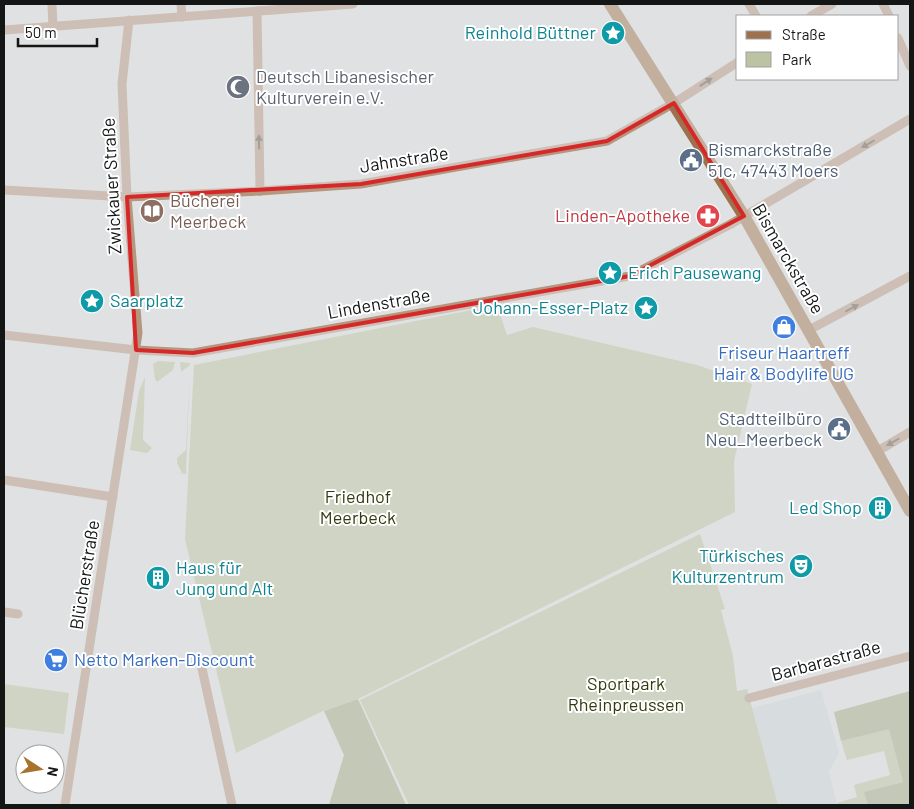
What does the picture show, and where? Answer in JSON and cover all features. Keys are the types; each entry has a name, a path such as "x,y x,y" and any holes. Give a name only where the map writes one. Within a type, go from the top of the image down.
{"main road":[{"name":"Bismarckstraße","path":"610,4 744,216 910,512"}],"street":[{"path":"52,4 53,28"},
{"path":"181,4 182,17"},
{"path":"4,30 53,28 129,20 353,4"},
{"path":"749,4 755,15"},
{"path":"814,15 832,4"},
{"path":"256,11 260,191"},
{"name":"Zwickauer Straße","path":"129,20 122,84 127,197 138,333 136,350"},
{"path":"899,40 910,66"},
{"name":"Jahnstraße","path":"4,190 127,197 362,184 607,141 674,103 736,63"},
{"name":"Lindenstraße","path":"4,335 136,350 193,353 630,276 744,216 910,119"},
{"path":"809,330 910,276"},
{"name":"Blücherstraße","path":"65,805 136,350"},
{"path":"876,452 910,432"},
{"path":"4,480 113,497"},
{"path":"4,612 18,614"},
{"name":"Barbarastraße","path":"749,698 910,656"},
{"path":"202,664 232,805"}],"highlighted area":[{"path":"674,103 744,216 630,276 193,353 136,350 127,197 361,184 607,141"}],"shaded area":[{"path":"821,690 839,753 829,772 837,805 778,805 752,708"}],"green space":[{"name":"Friedhof Meerbeck","path":"497,305 507,335 533,327 697,365 752,384 734,461 735,512 358,699 323,711 236,753 185,539 194,365"},
{"path":"158,361 175,362 173,370 157,382 153,364"},
{"path":"180,362 190,363 190,365 181,372"},
{"path":"190,372 186,474 172,472 182,473 177,463 177,458 186,450"},
{"path":"145,377 143,440 152,448 147,453 130,450 139,391"},
{"name":"Sportpark Rheinpreussen","path":"700,534 725,609 721,610 733,656 737,691 747,689 778,805 409,805 360,700"},
{"path":"4,684 69,693 64,734 4,727"},
{"path":"910,691 910,805 868,805 864,792 903,782 889,729 841,741 834,712"},
{"path":"358,699 406,805 329,805 344,755 324,711"},
{"path":"889,728 903,782 865,792 868,805 837,805 837,803 857,797 854,785 890,775 884,751 847,760 841,741"}],"place":[{"name":"Reinhold Büttner","path":"613,33"},
{"name":"Deutsch Libanesischer Kulturverein e.V.","path":"238,87"},
{"name":"Bismarckstraße 51c, 47443 Moers","path":"691,160"},
{"name":"Bücherei Meerbeck","path":"152,211"},
{"name":"Linden-Apotheke","path":"708,216"},
{"name":"Erich Pausewang","path":"610,273"},
{"name":"Saarplatz","path":"92,301"},
{"name":"Johann-Esser-Platz","path":"646,308"},
{"name":"Friseur Haartreff Hair & Bodylife UG","path":"784,327"},
{"name":"Stadtteilbüro Neu_Meerbeck","path":"839,429"},
{"name":"Led Shop","path":"880,508"},
{"name":"Türkisches Kulturzentrum","path":"801,566"},
{"name":"Haus für Jung und Alt","path":"158,578"},
{"name":"Netto Marken-Discount","path":"56,660"}]}
